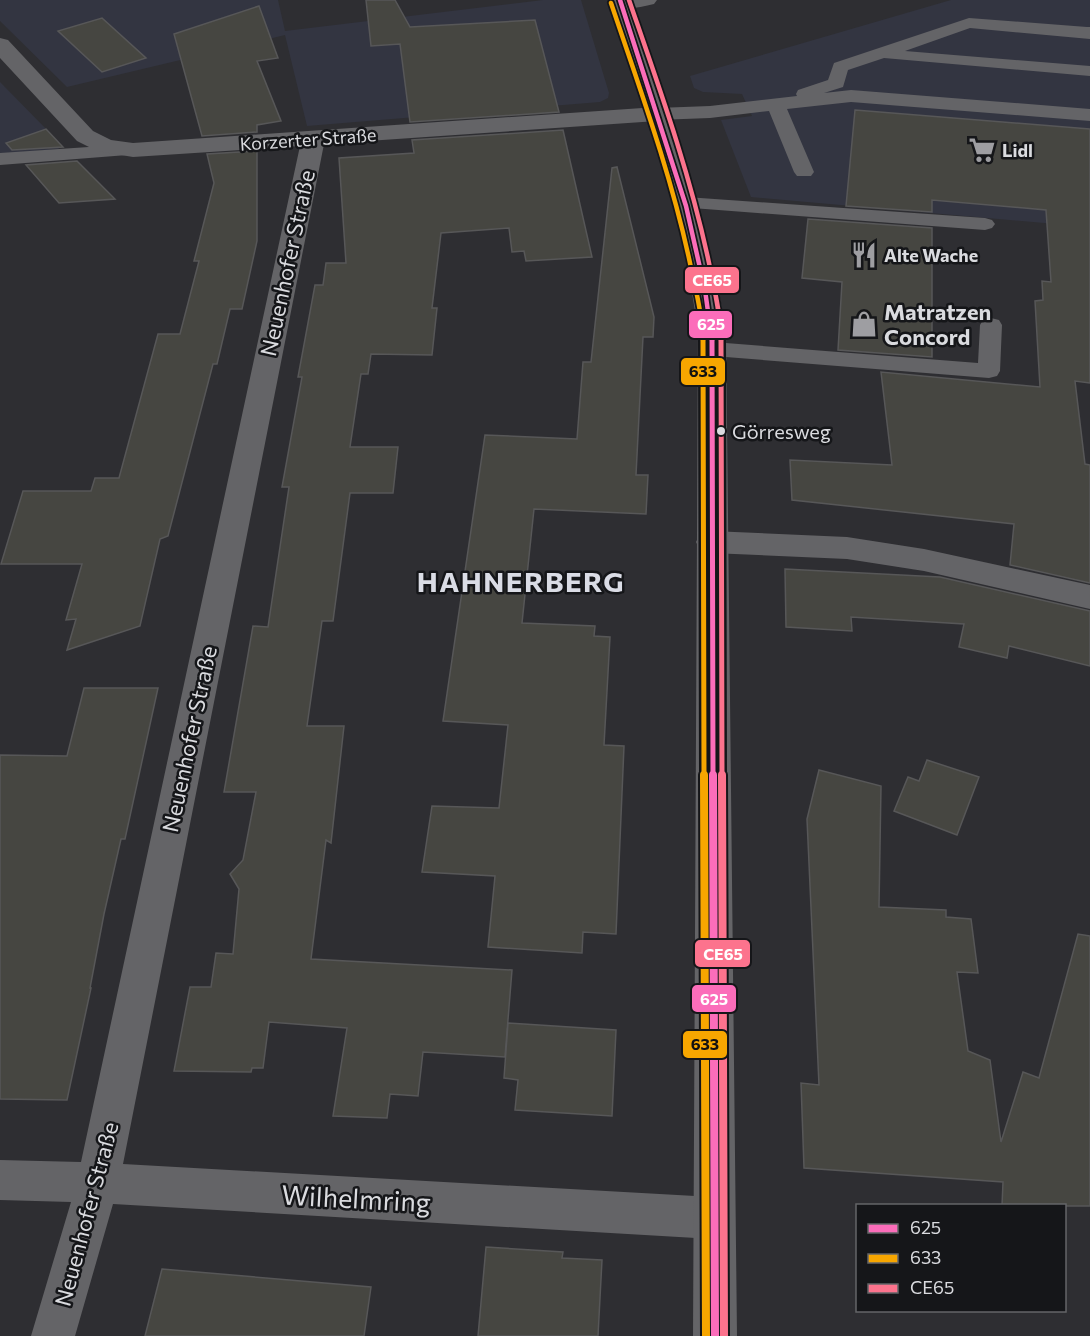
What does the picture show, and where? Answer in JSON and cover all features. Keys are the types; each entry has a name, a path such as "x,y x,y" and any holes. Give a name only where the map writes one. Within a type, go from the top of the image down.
{"street":[{"path":"621,2 686,203 708,293 712,348 715,1336"},
{"name":"Korzerter Straße","path":"0,45 85,136 105,146 133,150 657,114"},
{"name":"Neuenhofer Straße","path":"53,1336 98,1183 313,139"},
{"path":"711,542 847,548 924,560 1090,597"},
{"name":"Wilhelmring","path":"0,1180 98,1183 713,1218"}],"lane":[{"path":"621,2 648,0"},
{"path":"776,104 836,83 840,67 969,23 1090,34"},
{"path":"882,54 1090,71"},
{"path":"657,114 710,112 851,96 1090,115"},
{"path":"776,104 804,172"},
{"path":"0,159 133,150"},
{"path":"686,203 985,224"},
{"path":"712,348 988,371 991,325"}],"shaded area":[{"path":"0,0 278,0 285,31 543,0 581,0 609,93 608,98 600,102 307,126 285,35 67,87 0,21"},
{"path":"951,0 1090,0 1090,227 751,197 721,120 752,116 742,94 703,92 694,88 690,76"},
{"path":"0,82 49,132 59,149 0,154"}],"building":[{"path":"366,0 395,0 410,27 535,20 559,112 410,122 400,44 371,46"},
{"path":"259,6 278,58 257,61 281,121 257,125 257,132 202,136 174,34"},
{"path":"102,18 146,58 102,72 58,31"},
{"path":"855,110 1090,129 1090,383 1075,381 1085,464 1090,465 1090,583 1010,565 1014,524 792,500 790,460 892,465 881,372 1040,387 1035,301 1043,300 1042,281 1051,282 1046,210 932,200 932,212 846,206"},
{"path":"46,129 63,147 12,150 6,143"},
{"path":"563,130 592,257 526,261 524,251 512,252 509,228 441,233 432,308 437,308 432,355 371,354 368,374 361,374 350,447 398,447 393,493 350,493 333,621 322,621 307,726 344,726 331,843 326,840 311,959 512,970 505,1057 423,1052 418,1096 390,1094 387,1118 333,1116 347,1028 269,1022 263,1068 252,1068 251,1072 174,1071 190,987 211,987 216,953 233,954 239,889 230,874 243,860 256,792 224,792 253,626 268,627 289,487 282,487 302,377 298,377 315,285 323,285 326,263 346,263 339,158 414,153 412,140"},
{"path":"257,151 257,241 242,309 230,309 217,364 213,364 168,536 160,539 140,626 67,650 76,619 66,620 82,564 1,564 23,491 91,491 95,478 119,478 158,334 180,334 199,261 194,261 214,183 207,154"},
{"path":"77,161 115,199 59,203 26,165"},
{"path":"617,167 654,317 653,337 643,337 636,475 648,475 646,514 534,509 522,623 595,626 594,636 610,637 604,745 624,746 616,934 583,932 582,953 488,947 495,876 422,872 432,806 499,808 508,725 443,721 485,435 577,439 583,362 591,362 612,168"},
{"path":"808,219 932,228 932,357 838,350 842,282 802,278"},
{"path":"785,569 940,577 1090,611 1090,666 1009,646 1007,658 959,647 964,624 851,617 852,631 786,627"},
{"path":"84,688 158,688 125,839 121,839 104,914 67,1100 0,1099 0,755 67,756"},
{"path":"927,760 979,777 957,835 894,811 908,777 919,781"},
{"path":"819,770 881,786 879,907 946,910 946,917 971,919 978,973 957,972 968,1051 990,1060 1001,1142 1023,1072 1039,1078 1078,934 1090,936 1090,1206 1002,1204 1003,1182 804,1168 801,1083 819,1085 807,819"},
{"path":"508,1023 616,1030 612,1116 515,1110 518,1080 504,1078"},
{"path":"486,1247 563,1252 562,1258 602,1260 598,1336 478,1336"},
{"path":"162,1269 371,1287 364,1336 145,1336"}],"transit line":[{"name":"625","path":"620,0 686,206 712,333 715,1336"},
{"name":"CE65","path":"629,0 695,205 721,332 724,1336"},
{"name":"633","path":"611,3 677,207 703,334 706,1336"}],"place":[{"name":"Lidl","path":"982,150"},
{"name":"Alte Wache","path":"864,255"},
{"name":"Matratzen Concord","path":"864,324"},
{"name":"Görresweg","path":"721,431"}],"district":[{"name":"HAHNERBERG","path":"521,581"}]}
